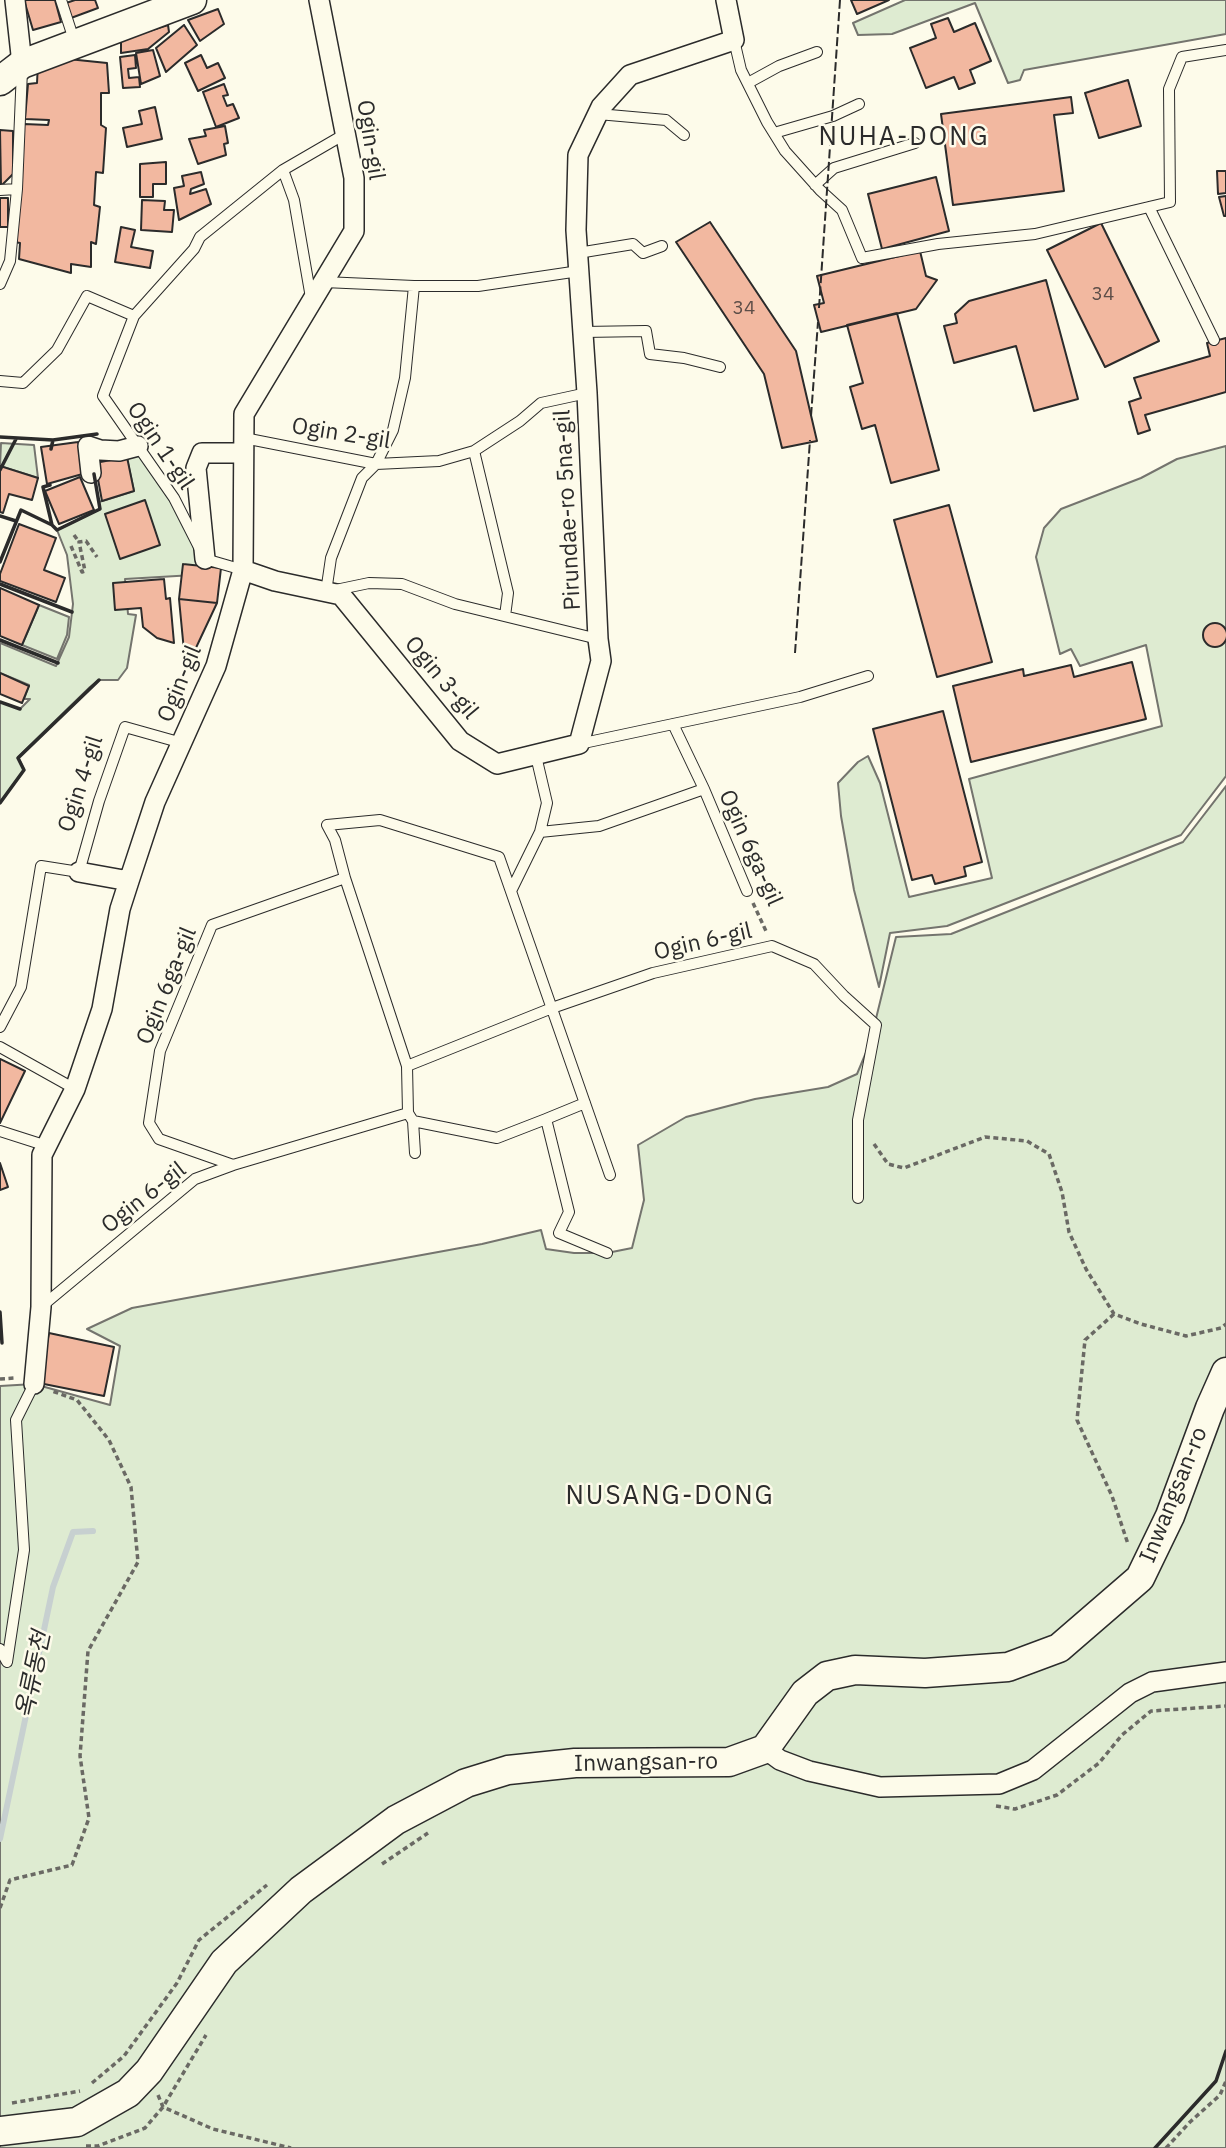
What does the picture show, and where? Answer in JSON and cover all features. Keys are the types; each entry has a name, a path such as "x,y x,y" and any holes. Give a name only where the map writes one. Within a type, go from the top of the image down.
{"street":[{"path":"15,0 22,64"},
{"path":"0,81 22,64 192,0"},
{"name":"Ogin-gil","path":"34,1384 41,1307 42,1155 75,1088 102,1009 120,909 129,881 155,802 216,666 243,570 244,414 354,231 354,178 318,0"},
{"path":"726,0 734,40"},
{"name":"Pirundae-ro 5na-gil","path":"579,744 601,661 576,230 578,155 601,107 630,75 734,40"},
{"path":"205,559 196,468 202,453 244,445"},
{"path":"91,473 88,446 119,451 138,446"},
{"name":"Ogin 3-gil","path":"243,570 275,581 341,595 460,741 497,764 579,744"},
{"path":"79,872 129,881"},
{"name":"Inwangsan-ro","path":"0,2132 77,2122 128,2093 149,2071 225,1962 301,1890 396,1821 466,1783 508,1770 575,1763 730,1762 765,1749 805,1693 827,1676 855,1670 925,1673 1008,1667 1059,1647 1140,1578 1170,1516 1210,1408 1226,1373"},
{"path":"765,1749 780,1760 809,1771 880,1787 999,1784 1033,1770 1130,1693 1152,1682 1226,1672"}],"lane":[{"path":"61,0 75,44"},
{"path":"734,40 741,70 774,133 785,151 815,185 842,209 862,258 939,244 1034,234 1170,202 1169,89 1182,57 1226,50"},
{"path":"748,83 779,66 817,52"},
{"path":"0,284 10,261 17,189 22,64"},
{"path":"774,133 833,116 859,104"},
{"path":"598,114 666,120 684,135"},
{"name":"Ogin 1-gil","path":"205,559 174,498 103,396 134,316 194,249 200,237 283,170 345,134"},
{"path":"815,185 834,168 915,143"},
{"path":"283,170 294,200 312,302"},
{"path":"0,190 17,189"},
{"path":"1149,207 1214,340"},
{"path":"324,282 478,286 578,262 633,244 643,253 662,246"},
{"path":"326,592 331,558 357,489 362,478 376,464 393,430 404,378 414,286"},
{"path":"0,381 23,383 57,350 87,296 134,316"},
{"path":"583,332 646,331 650,354 684,358 719,367"},
{"name":"Ogin 2-gil","path":"244,445 376,464 439,461 474,452 520,421 541,402 587,393"},
{"path":"474,452 508,593 505,616"},
{"path":"205,559 243,570"},
{"name":"Ogin 3-gil","path":"326,592 369,583 402,584 455,604 598,639"},
{"name":"Ogin 3-gil","path":"579,744 800,697 868,676"},
{"path":"673,724 704,789"},
{"name":"Ogin 4-gil","path":"79,872 99,801 125,727 182,743"},
{"path":"511,891 540,832 547,803 536,756"},
{"name":"Ogin 6ga-gil","path":"540,832 599,826 704,789 747,891"},
{"path":"415,1153 407,1066 335,840 327,825 380,820 499,857 610,1175"},
{"path":"0,1027 21,987 41,866 79,872"},
{"name":"Ogin 6ga-gil","path":"233,1165 159,1139 149,1123 160,1051 212,925 345,878"},
{"name":"Ogin 6-gil","path":"407,1066 552,1008 653,973 772,946 814,964 876,1025 858,1121 858,1198"},
{"path":"0,1046 75,1088"},
{"name":"Ogin 6-gil","path":"41,1307 195,1179 233,1165 411,1117 497,1138 584,1103"},
{"path":"546,1119 569,1212 559,1233 607,1252"},
{"path":"0,1131 47,1146"},
{"path":"0,1649 7,1662 24,1550 16,1420 34,1384"}],"path":[{"path":"71,546 82,572 85,571 79,542 74,535"},
{"path":"79,542 86,541 97,557"},
{"name":"Ogin 6ga-gil","path":"747,891 772,946"},
{"path":"858,1121 888,1164 904,1168 985,1137 1027,1141 1049,1154 1062,1192 1069,1232 1086,1269 1114,1314 1186,1336 1221,1328 1226,1324"},
{"path":"1114,1314 1085,1340 1077,1420 1112,1496 1128,1545"},
{"path":"0,1908 10,1880 72,1866 89,1818 80,1756 88,1651 138,1562 131,1487 109,1440 77,1400 34,1384"},
{"path":"991,1806 1015,1809 1057,1796 1099,1763 1122,1735 1151,1711 1226,1706"},
{"path":"375,1868 435,1828"},
{"path":"0,2105 83,2090 124,2056 177,1983 199,1940 267,1885"},
{"path":"86,2146 98,2147 145,2127 163,2108 209,2028"},
{"path":"1166,2148 1220,2095 1226,2081"},
{"path":"163,2108 213,2129 290,2148"}],"green space":[{"path":"905,0 1226,0 1226,34 1024,70 1020,80 1008,83 975,3 892,34 858,35 853,23"},
{"path":"1,443 34,445 38,478 0,466"},
{"path":"1226,446 1226,776 1181,835 947,926 890,933 879,987 854,890 838,783 858,762 868,756 880,783 909,897 992,878 969,779 1162,726 1146,645 1080,666 1071,649 1060,654 1036,557 1044,528 1061,509 1141,478 1177,459"},
{"path":"137,449 176,510 194,546 197,562 194,575 125,579 128,614 136,615 127,668 118,680 99,680 90,687 18,757 24,770 0,803 0,702 20,709 30,699 24,699 29,685 0,673 0,643 56,666 69,637 73,604 67,555 57,530 100,509 99,502 134,491 126,454"},
{"path":"39,605 69,617 67,635 57,659 22,645"},
{"path":"1226,786 1226,2148 0,2148 0,1386 34,1384 110,1405 120,1346 87,1329 132,1308 482,1244 541,1230 546,1249 574,1253 607,1253 632,1248 644,1200 638,1145 686,1117 755,1099 828,1087 857,1074 870,1043 896,937 951,934 1183,842"}],"building":[{"path":"24,0 55,0 61,22 33,30"},
{"path":"95,0 98,8 71,18 66,3"},
{"path":"851,0 889,0 857,14"},
{"path":"218,9 224,24 200,41 188,20"},
{"path":"948,18 954,32 975,23 991,61 970,70 975,83 959,89 954,77 926,88 910,48 936,38 931,24"},
{"path":"168,25 169,32 148,49 121,53 121,40"},
{"path":"184,25 197,45 166,72 156,48"},
{"path":"153,50 160,76 141,84 136,53"},
{"path":"135,55 136,68 128,69 129,78 139,77 140,87 123,88 120,57"},
{"path":"201,55 207,68 218,63 225,78 198,91 185,63"},
{"path":"68,59 107,63 109,93 101,93 101,125 106,128 103,173 96,172 94,205 100,207 96,244 91,242 91,267 71,264 71,273 19,259 20,243 15,242 24,124 48,125 49,120 25,119 28,84 37,83 38,63"},
{"path":"1128,80 1141,126 1099,138 1085,93"},
{"path":"224,84 228,95 223,96 227,106 233,104 239,118 216,127 203,92"},
{"path":"1071,97 1073,113 1054,115 1064,191 953,205 941,114"},
{"path":"155,107 162,139 127,147 123,128 142,124 139,111"},
{"path":"225,126 228,143 224,144 226,155 198,164 189,139 206,136 204,130"},
{"path":"0,130 13,131 13,174 1,186"},
{"path":"166,162 166,184 153,184 153,197 140,197 140,164"},
{"path":"1217,171 1226,171 1226,193 1218,194"},
{"path":"201,172 204,184 191,189 190,194 206,189 211,204 179,220 174,188 184,186 182,176"},
{"path":"936,177 949,231 882,249 868,194"},
{"path":"1226,196 1226,216 1224,216 1219,197"},
{"path":"0,198 8,198 8,227 0,227"},
{"path":"142,200 165,201 164,210 174,210 172,232 141,230"},
{"path":"710,222 796,351 817,441 782,448 764,374 676,242"},
{"path":"1101,223 1159,341 1105,367 1047,250"},
{"path":"121,227 135,230 131,247 153,251 150,268 115,262"},
{"path":"920,251 926,276 937,280 916,309 821,332 814,305 824,303 817,276"},
{"path":"1046,280 1078,399 1034,411 1016,346 954,363 944,326 957,323 955,314 969,301"},
{"path":"897,313 939,470 891,483 875,425 862,429 850,387 863,383 847,325"},
{"path":"1226,338 1226,392 1145,415 1150,430 1138,434 1129,402 1141,398 1134,378 1210,356 1207,343"},
{"path":"78,442 86,473 47,484 41,447"},
{"path":"127,457 134,491 102,501 95,463"},
{"path":"0,466 38,478 32,500 9,494 3,513 0,512"},
{"path":"80,477 94,510 59,524 45,491"},
{"path":"145,500 160,545 120,559 105,514"},
{"path":"949,505 992,662 937,677 894,520"},
{"path":"19,524 56,538 44,570 65,578 56,602 0,581 0,574"},
{"path":"183,564 221,568 217,603 179,599"},
{"path":"164,579 166,599 170,598 174,643 157,638 143,627 141,608 115,610 113,583"},
{"path":"0,588 39,605 22,645 0,636"},
{"path":"179,599 217,603 194,652 184,651"},
{"path":"1215,623 1224,626 1227,635 1224,644 1215,647 1206,644 1203,635 1206,626"},
{"path":"1132,662 1146,719 971,762 953,686 1023,669 1024,676 1071,665 1074,677"},
{"path":"0,673 29,686 22,703 0,694"},
{"path":"943,711 982,862 964,867 966,876 935,884 932,875 912,880 873,729"},
{"path":"0,1059 25,1071 0,1123"},
{"path":"0,1163 8,1187 0,1190"},
{"path":"49,1333 114,1347 104,1396 39,1383"}],"waterway":[{"name":"옥류동천","path":"0,1839 53,1587 73,1532 93,1531"}],"fence":[{"path":"819,308 840,0"},
{"path":"811,416 818,322"},
{"path":"795,653 810,440"}],"wall":[{"path":"51,449 53,440 97,434"},
{"path":"0,437 53,440"},
{"path":"0,470 16,439"},
{"path":"50,485 43,487 52,525 57,530 100,509 94,474"},
{"path":"0,562 21,510 52,525"},
{"path":"0,516 16,521"},
{"path":"0,584 72,612"},
{"path":"0,640 58,663"},
{"path":"0,803 24,770 18,758 99,680"},
{"path":"0,702 20,709"},
{"path":"0,1312 2,1343"},
{"path":"1155,2148 1216,2081 1226,2051"}],"district":[{"name":"NUHA-DONG","path":"904,137"},
{"name":"NUSANG-DONG","path":"670,1496"}]}
